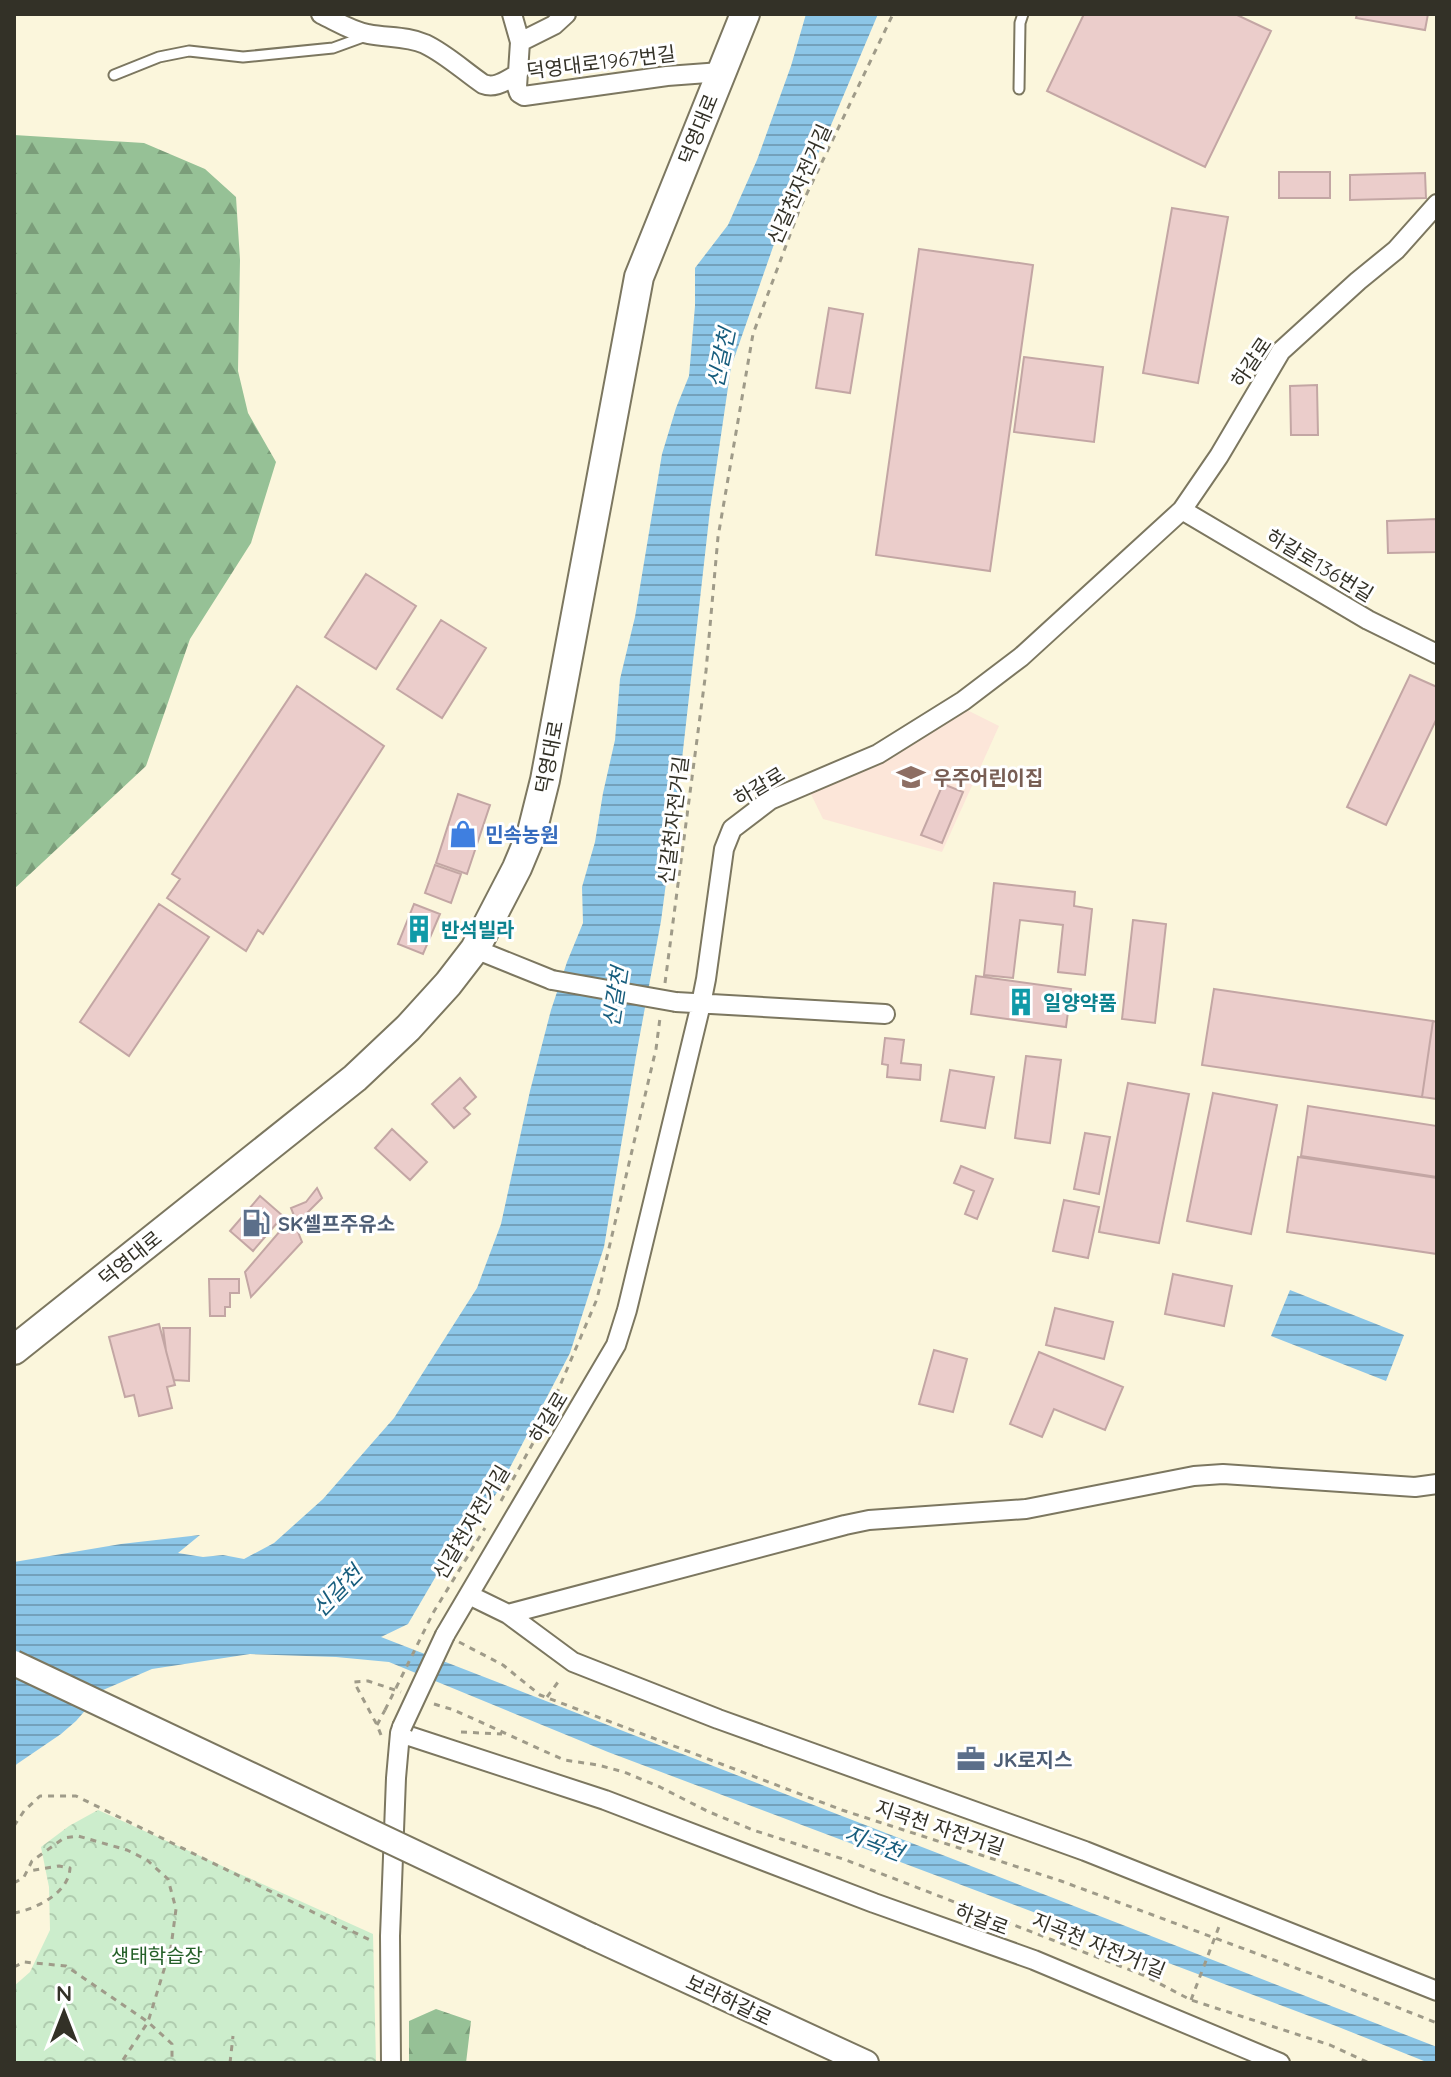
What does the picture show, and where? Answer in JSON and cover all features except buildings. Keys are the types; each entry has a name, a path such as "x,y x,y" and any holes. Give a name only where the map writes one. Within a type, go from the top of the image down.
{"main road":[{"name":"덕영대로","path":"14,1350 355,1078 408,1028 475,949 532,832 545,780 639,277 745,14"},
{"name":"보라하갈로","path":"14,1663 866,2063"}],"street":[{"path":"321,14 355,30 423,44 489,86 494,87 518,74"},
{"name":"덕영대로1967번길","path":"512,14 520,42 517,87 524,96 667,76 721,72"},
{"path":"520,42 554,25 566,14"},
{"name":"하갈로","path":"391,2063 390,1936 396,1778 401,1730 445,1635 616,1345 710,1004 724,849 732,829 770,800 878,754 963,701 1021,657 1182,510 1219,456 1281,351 1396,250 1437,204"},
{"name":"하갈로136번길","path":"1182,510 1368,620 1437,654"},
{"path":"475,949 552,980 676,1002 885,1014"},
{"path":"508,1614 869,1520 1026,1509 1194,1476 1223,1474 1415,1487 1437,1484"},
{"path":"469,1595 508,1614 573,1662 718,1719 1099,1856 1437,1991"},
{"name":"하갈로","path":"401,1730 605,1800 874,1903 1034,1960 1280,2063"}],"lane":[{"path":"1019,89 1020,23 1023,14"},
{"path":"114,75 180,52 243,57 333,48 369,34"}],"path":[{"name":"신갈천자전거길","path":"664,987 706,671 718,537 753,334 800,208 893,14"},
{"name":"신갈천자전거길","path":"495,1512 544,1423 597,1299 656,1049 660,1018"},
{"name":"신갈천자전거길","path":"354,1682 377,1725 433,1613 487,1525"},
{"name":"지곡천 자전거길","path":"445,1635 503,1665 540,1695 842,1810 1061,1881 1437,2023"},
{"path":"547,1697 573,1662"},
{"name":"지곡천 자전거1길","path":"442,1745 455,1732 506,1735 564,1760 624,1772 753,1830 846,1860 1143,1975 1191,2000 1330,2045 1366,2062"},
{"path":"14,1826 40,1796 76,1796 377,1943"},
{"path":"14,1883 24,1877 32,1861 64,1838 78,1836 127,1850 147,1860 168,1879 176,1909 171,1947 148,2022 121,2063"},
{"path":"14,1913 38,1906 59,1891 70,1875 70,1868 59,1866 27,1871"},
{"path":"1191,2000 1215,1938"},
{"path":"14,1967 24,1962 66,1966 148,2022 172,2044 172,2063"},
{"path":"230,2063 233,2036"}],"shaded area":[{"name":"우주어린이집","path":"965,709 999,726 942,852 823,819 810,792 883,762"}],"green space":[{"path":"14,135 144,143 205,169 236,197 240,260 238,371 248,413 276,462 251,543 190,639 146,766 14,889"},
{"name":"생태학습장","path":"98,1810 373,1934 376,2063 14,2063 14,1986 30,1972 50,1930 49,1887 41,1847"},
{"path":"436,2009 471,2021 466,2063 409,2063 409,2021"}],"water":[{"path":"806,14 878,14 823,144 780,227 731,367 710,510 661,921 604,1247 570,1353 496,1494 446,1559 408,1624 381,1637 1437,2047 1437,2063 1429,2063 608,1752 389,1662 250,1654 152,1669 103,1690 61,1734 14,1766 14,1562 121,1544 200,1535 178,1553 244,1559 274,1543 323,1499 394,1418 477,1288 501,1224 551,1010 583,923 582,887 595,842 615,740 620,679 635,617 662,454 689,376 695,268 728,225 757,160"},
{"path":"1290,1290 1404,1335 1386,1381 1271,1336"}],"place":[{"name":"우주어린이집","path":"911,777"},
{"name":"민속농원","path":"463,834"},
{"name":"반석빌라","path":"419,929"},
{"name":"일양약품","path":"1021,1002"},
{"name":"SK셀프주유소","path":"256,1223"},
{"name":"JK로지스","path":"971,1759"}],"water label":[{"name":"신갈천","path":"721,358"},
{"name":"신갈천","path":"615,997"},
{"name":"신갈천","path":"337,1591"},
{"name":"지곡천","path":"874,1843"}]}
